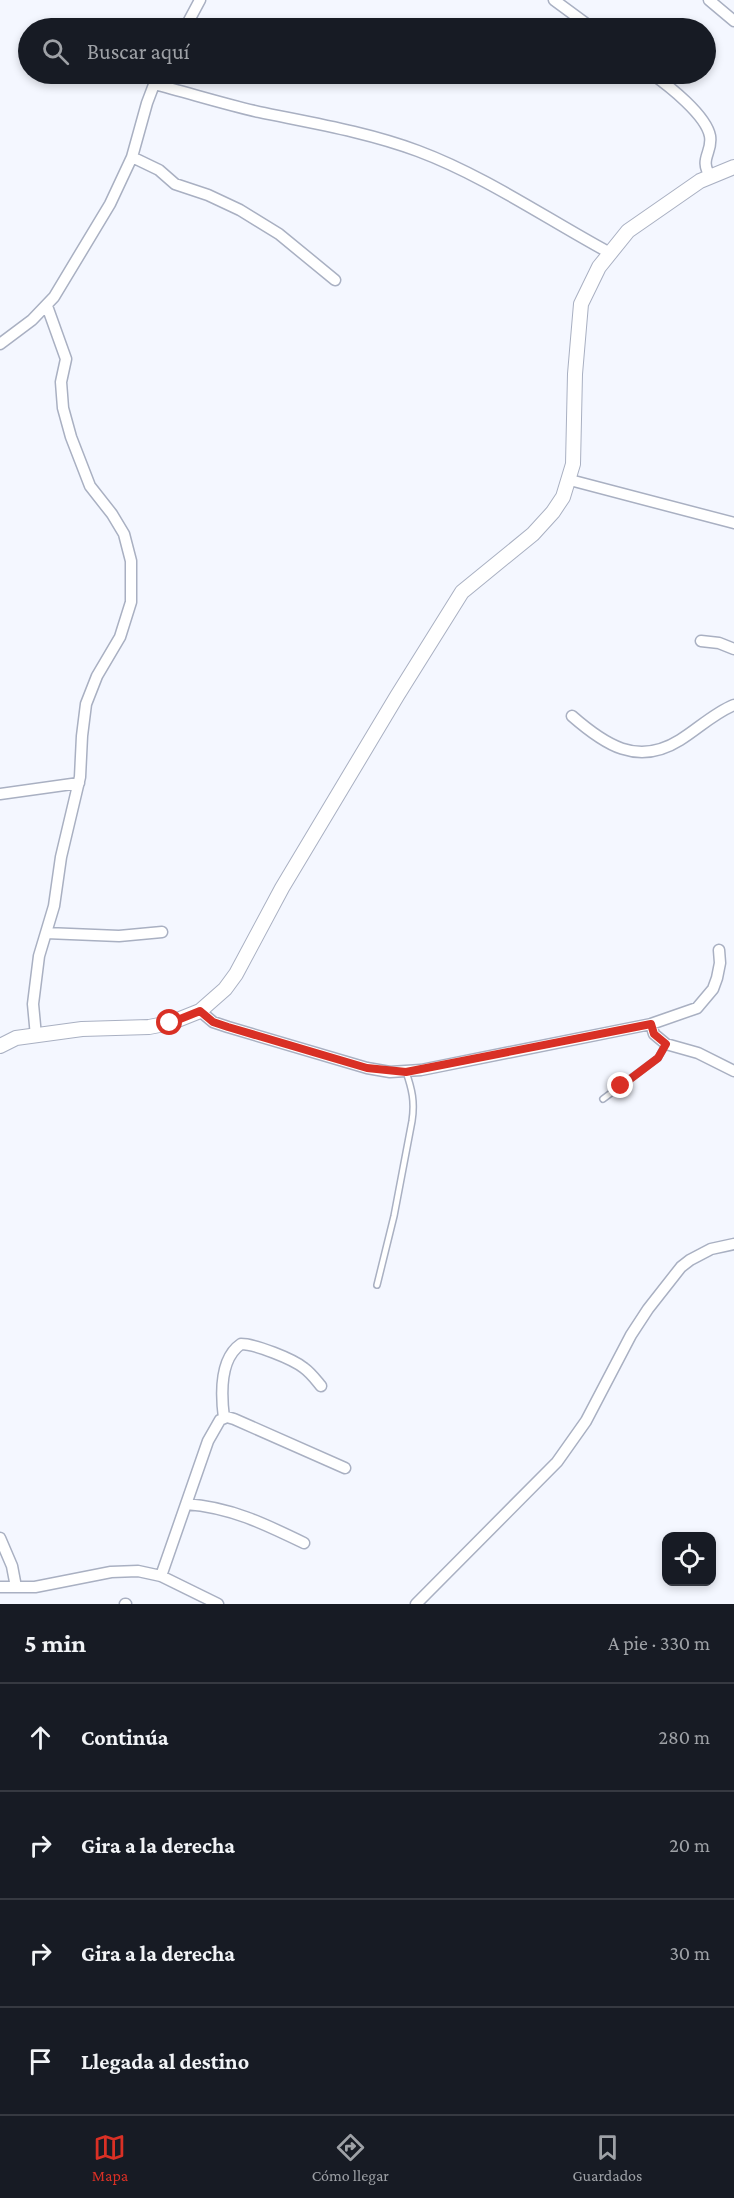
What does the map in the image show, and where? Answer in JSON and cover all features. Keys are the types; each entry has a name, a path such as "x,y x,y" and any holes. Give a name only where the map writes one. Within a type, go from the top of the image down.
{"street":[{"path":"190,18 200,0"},
{"path":"554,0 578,18"},
{"path":"709,0 734,21"},
{"path":"0,344 48,306 110,204 132,157 154,84"},
{"path":"172,84 261,112 300,119 417,151 490,186 610,253"},
{"path":"665,84 685,100 708,130 710,145 705,162 711,177"},
{"path":"132,157 159,170 175,184 208,195 240,210 279,234 335,280"},
{"path":"0,1046 16,1038 82,1029 149,1027 170,1023 200,1011 236,974 282,888 462,592 533,534 563,497 573,464 575,374 581,304 599,267 628,231 700,181 734,167"},
{"path":"36,1036 33,1004 39,956 54,906 61,857 79,783 86,704 97,676 120,637 129,615 131,602 131,561 124,534 90,486 71,437 63,408 61,382 66,359 48,306"},
{"path":"570,480 734,523"},
{"path":"701,641 719,643 734,649"},
{"path":"572,716 593,734 613,746 644,751 662,748 678,741 724,709 734,705"},
{"path":"0,794 79,783"},
{"path":"46,933 119,936 162,932"},
{"path":"200,1011 213,1022 228,1027 367,1068 406,1072 651,1024 697,1008 713,988 717,978 720,963 719,950"},
{"path":"651,1024 654,1034 666,1044 698,1053 734,1071"},
{"path":"416,1604 557,1462 586,1421 632,1335 654,1301 681,1267 699,1254 723,1245 734,1244"},
{"path":"224,1418 222,1388 227,1364 233,1351 241,1344 260,1348 298,1364 308,1371 321,1386"},
{"path":"161,1576 208,1441 217,1423 224,1418 234,1419 345,1468"},
{"path":"186,1504 216,1507 240,1513 304,1543"},
{"path":"0,1538 12,1566 16,1587"},
{"path":"0,1587 35,1587 124,1571 138,1571 161,1576 218,1604"}],"lane":[{"path":"603,1099 658,1058 666,1044"},
{"path":"377,1285 394,1216 414,1105 413,1092 406,1072"}],"route":[{"path":"170,1023 200,1011 213,1022 228,1027 367,1068 390,1072 421,1070 651,1024 654,1034 666,1044 663,1052 621,1086"}]}
